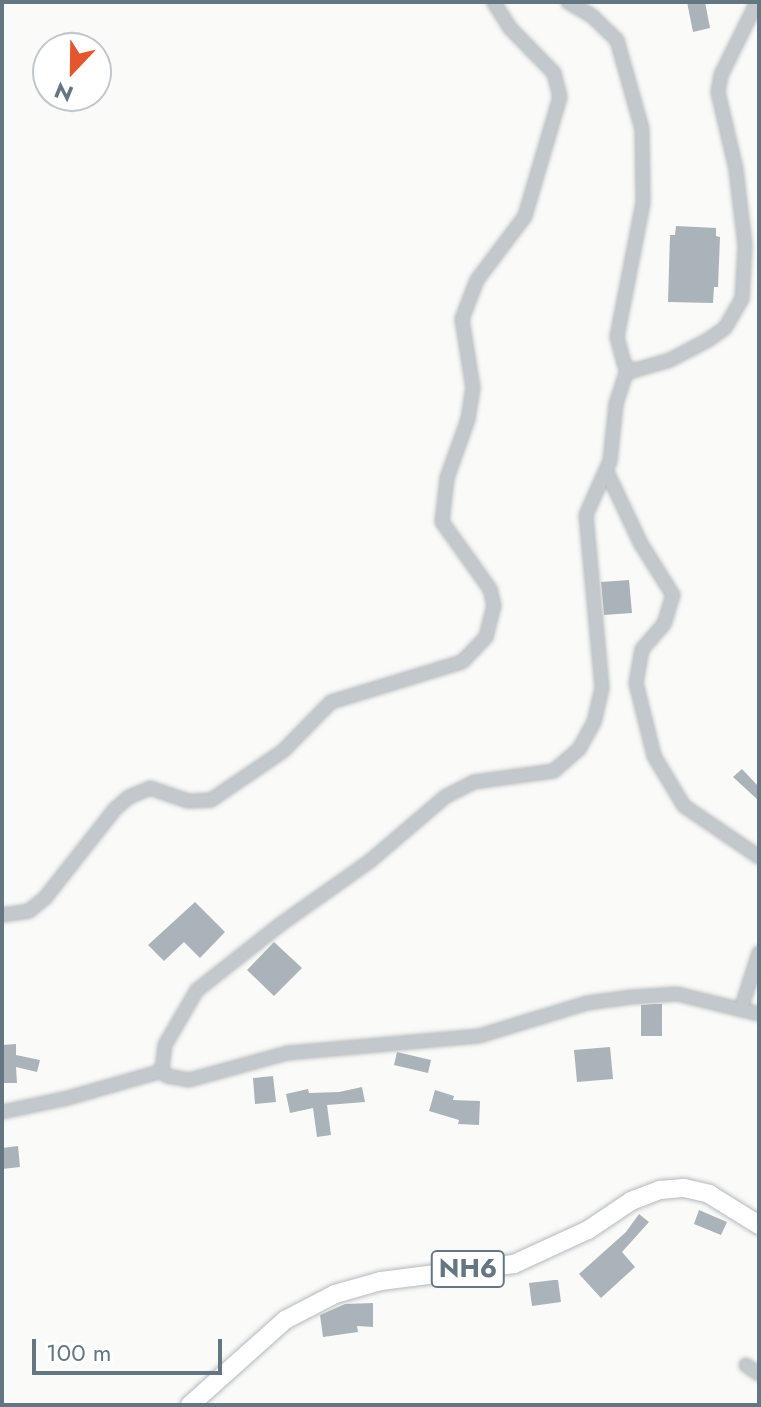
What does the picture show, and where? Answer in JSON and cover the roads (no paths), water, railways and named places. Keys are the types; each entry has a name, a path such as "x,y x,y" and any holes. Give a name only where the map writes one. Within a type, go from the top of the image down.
{"highway":[{"name":"NH6","path":"190,1405 285,1320 335,1294 381,1281 514,1264 588,1230 631,1201 660,1190 684,1188 709,1194 759,1225"}],"street":[{"path":"2,915 29,911 45,898 115,809 129,797 150,788 188,801 211,800 283,751 331,702 462,662 486,637 494,606 490,589 442,522 447,478 468,419 473,388 462,319 477,280 525,216 560,97 554,73 510,28 494,2"},
{"path":"162,1071 165,1045 197,990 281,924 395,842 445,797 474,782 554,771 579,749 594,722 602,688 585,524 588,505 606,470 616,404 627,370 617,337 643,203 642,129 617,40 592,16 568,2"},
{"path":"627,370 641,371 708,340 725,328 742,299 745,282 742,214 736,169 718,92 721,75 757,2"},
{"path":"606,470 641,544 673,595 664,624 642,649 636,683 654,756 684,806 759,857"},
{"path":"741,1009 759,953"},
{"path":"162,1071 167,1076 189,1080 288,1053 479,1036 587,1003 632,997 677,994 759,1014"},
{"path":"2,1112 68,1098 162,1071"},
{"path":"746,1365 759,1374"}]}
